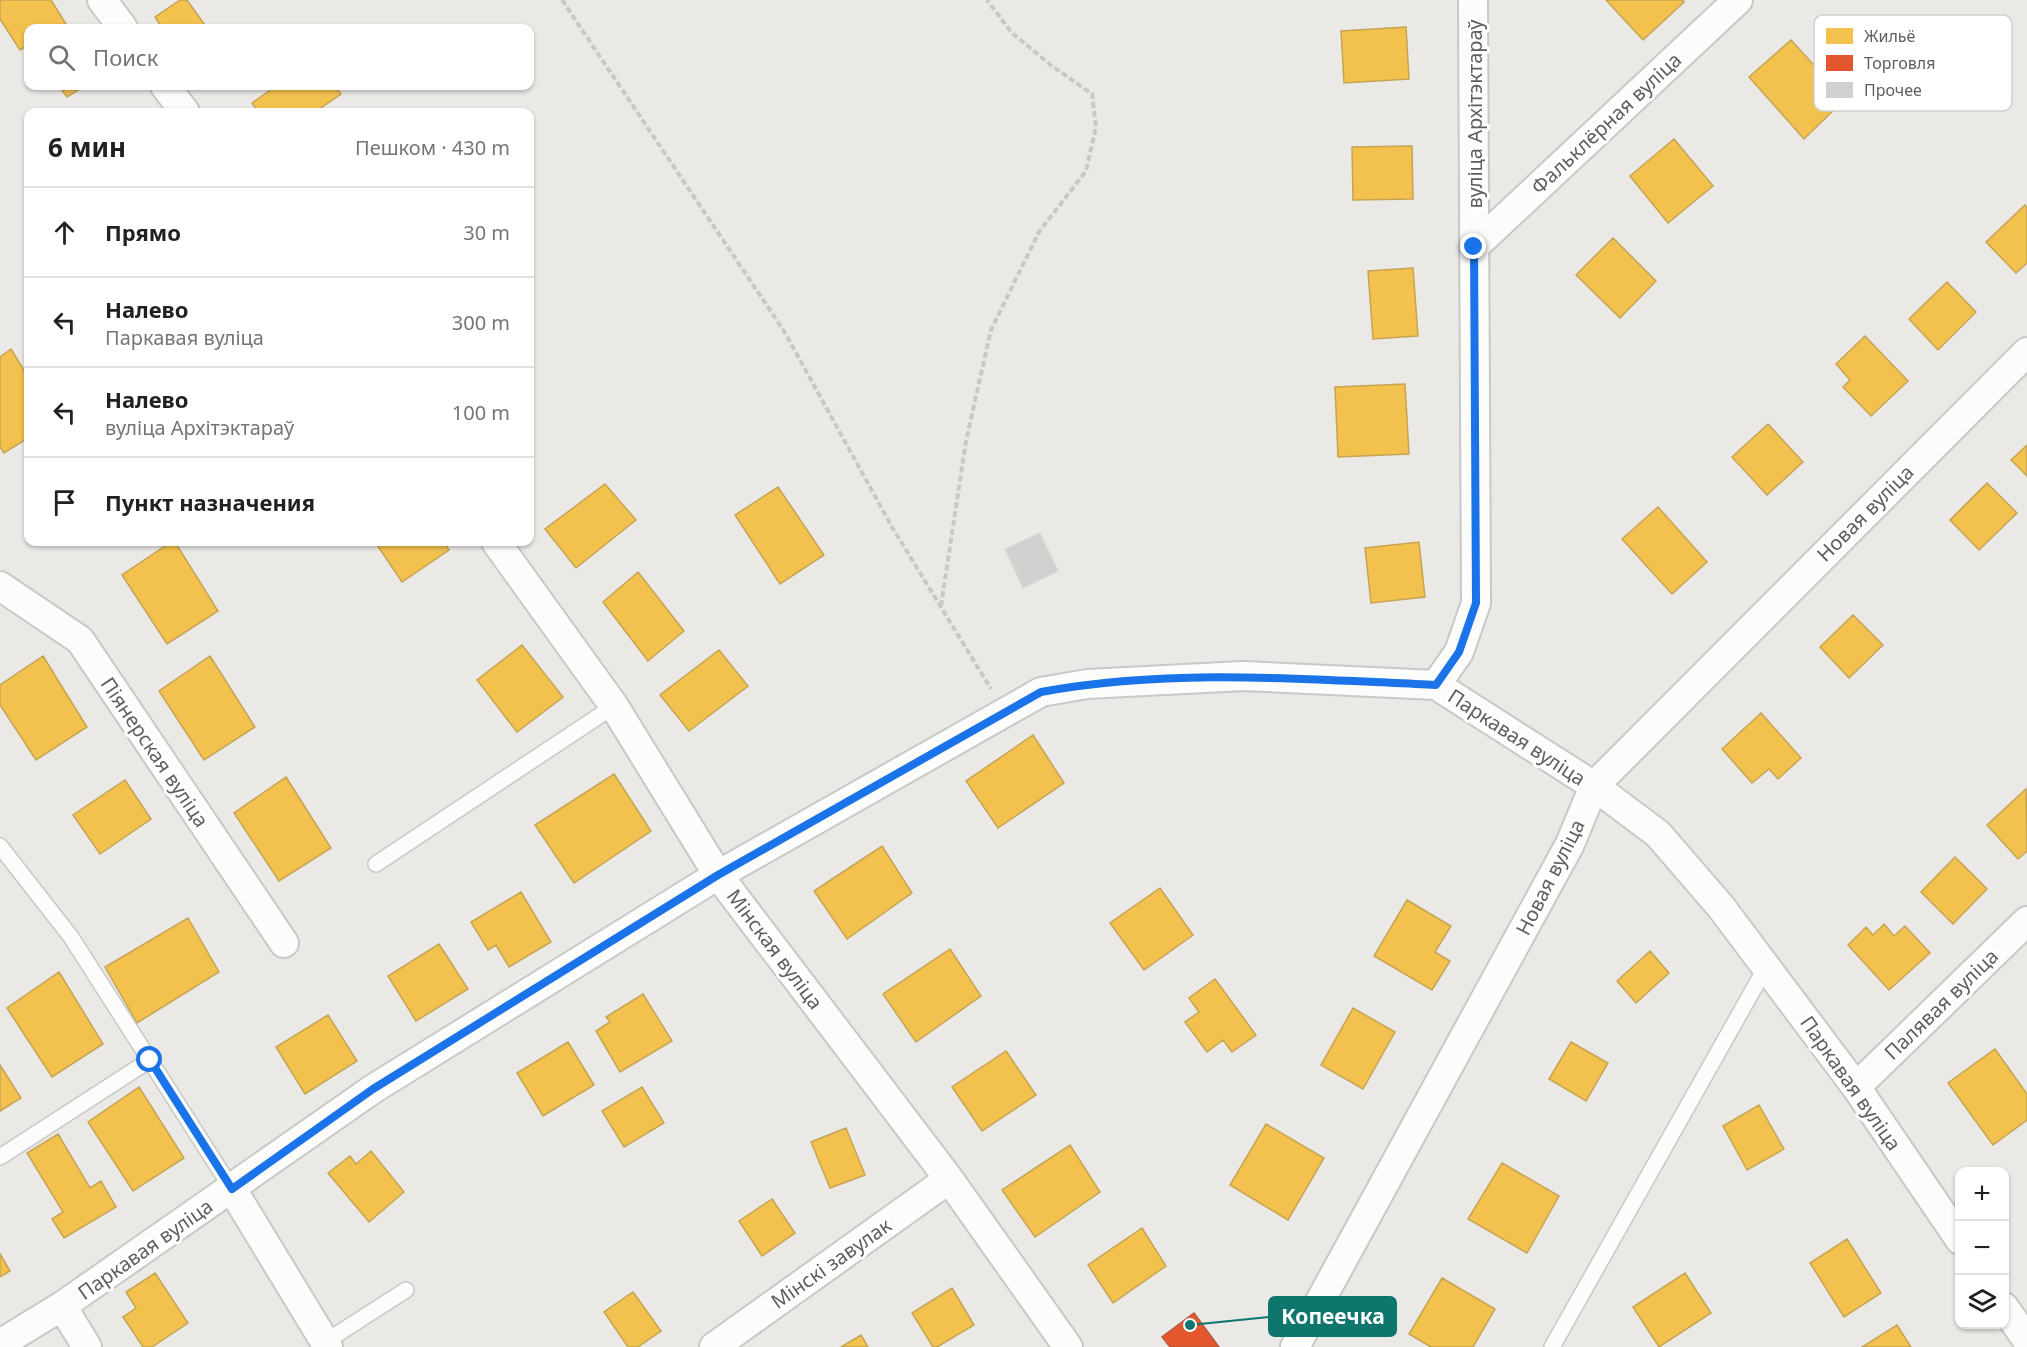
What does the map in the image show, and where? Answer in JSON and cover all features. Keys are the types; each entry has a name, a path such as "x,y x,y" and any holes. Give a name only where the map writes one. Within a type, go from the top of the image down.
{"street":[{"path":"102,0 120,24"},
{"name":"вуліца Архітэктараў","path":"1436,685 1459,652 1476,603 1473,0"},
{"name":"Фальклёрная вуліца","path":"1474,247 1738,0"},
{"path":"168,90 182,108"},
{"name":"Новая вуліца","path":"1295,1347 1570,844 1594,786 2027,352"},
{"name":"Мінская вуліца","path":"499,546 614,706 718,875 949,1179 1068,1347"},
{"name":"Піянерская вуліца","path":"0,586 80,640 284,943"},
{"name":"Паркавая вуліца","path":"0,1344 62,1306 172,1227 232,1189 373,1089 718,875 1041,692 1087,684 1243,676 1436,685 1594,786 1658,834 1720,907 1856,1087 1955,1234"},
{"name":"Палявая вуліца","path":"1856,1087 2027,921"},
{"name":"Мінскі завулак","path":"714,1347 949,1179"},
{"path":"232,1189 326,1345"},
{"path":"62,1306 87,1347"},
{"path":"2009,1314 2027,1340"}],"lane":[{"path":"376,864 614,706"},
{"path":"0,846 71,937 232,1189"},
{"path":"1552,1347 1766,967"},
{"path":"0,1157 150,1060"},
{"path":"326,1345 406,1290"}],"path":[{"path":"562,0 784,331 892,527 1005,712"},
{"path":"941,606 966,441 991,330 1039,232 1086,171 1096,127 1092,94 1052,66 1012,33 987,0"}],"building: Жильё":[{"path":"0,0 51,0 66,24 24,24 24,48 20,50 0,19"},
{"path":"180,0 187,0 204,24 159,24 155,17"},
{"path":"1606,0 1683,0 1684,2 1643,40"},
{"path":"1406,27 1409,79 1344,83 1341,31"},
{"path":"1791,40 1814,65 1814,111 1833,111 1804,139 1749,77"},
{"path":"62,90 78,90 67,97"},
{"path":"270,90 338,90 341,94 321,108 255,108 252,103"},
{"path":"1674,139 1713,186 1668,223 1630,176"},
{"path":"1412,146 1413,199 1353,200 1352,147"},
{"path":"2025,205 2027,208 2027,263 2016,273 1986,242"},
{"path":"1613,238 1656,281 1620,318 1576,275"},
{"path":"1413,268 1418,336 1373,339 1368,271"},
{"path":"1947,282 1976,312 1938,350 1909,319"},
{"path":"1865,336 1908,381 1871,416 1843,387 1850,380 1836,364"},
{"path":"11,349 24,370 24,440 4,453 0,447 0,357"},
{"path":"1405,384 1409,454 1338,457 1335,387"},
{"path":"1768,424 1803,462 1767,495 1732,457"},
{"path":"2027,445 2027,476 2011,460"},
{"path":"1987,483 2017,513 1979,550 1950,520"},
{"path":"605,484 636,520 576,568 545,529"},
{"path":"778,487 824,555 780,584 735,515"},
{"path":"1658,507 1707,562 1672,594 1622,539"},
{"path":"1419,542 1425,597 1371,603 1365,548"},
{"path":"165,546 177,546 218,611 167,644 122,575"},
{"path":"378,546 446,546 449,550 402,582"},
{"path":"638,572 684,631 648,661 603,602"},
{"path":"1853,615 1883,645 1849,678 1820,647"},
{"path":"522,645 563,697 517,732 477,680"},
{"path":"719,650 748,686 689,731 660,695"},
{"path":"43,656 87,727 36,760 0,705 0,685"},
{"path":"210,656 255,727 204,760 159,691"},
{"path":"1761,713 1801,758 1778,779 1769,769 1752,783 1722,749"},
{"path":"1033,735 1064,783 998,828 966,781"},
{"path":"614,774 651,831 574,883 535,825"},
{"path":"286,777 331,848 279,881 234,813"},
{"path":"125,780 151,819 100,854 73,815"},
{"path":"2026,789 2027,851 2018,859 1987,825"},
{"path":"882,846 912,893 847,939 814,891"},
{"path":"1955,857 1987,889 1953,924 1921,892"},
{"path":"1160,888 1193,935 1144,970 1110,923"},
{"path":"521,892 551,942 509,967 496,945 488,950 471,922"},
{"path":"1407,900 1451,926 1435,952 1450,961 1432,990 1374,956"},
{"path":"188,918 219,972 137,1023 105,967"},
{"path":"1884,924 1894,936 1905,926 1930,953 1889,990 1848,945 1866,927 1873,935"},
{"path":"439,944 468,989 416,1021 388,976"},
{"path":"950,949 981,996 916,1042 883,994"},
{"path":"1650,951 1669,973 1636,1003 1617,981"},
{"path":"59,972 103,1044 52,1077 7,1008"},
{"path":"1215,979 1256,1035 1232,1052 1223,1040 1207,1052 1185,1022 1199,1012 1189,998"},
{"path":"643,994 672,1041 620,1072 596,1031 610,1022 606,1017"},
{"path":"1353,1008 1395,1032 1363,1089 1321,1065"},
{"path":"328,1015 357,1061 305,1094 276,1047"},
{"path":"568,1042 594,1085 543,1116 517,1073"},
{"path":"1571,1042 1608,1063 1586,1101 1549,1079"},
{"path":"1995,1049 2027,1094 2027,1120 1993,1145 1948,1083"},
{"path":"1006,1051 1036,1095 982,1131 952,1087"},
{"path":"0,1065 21,1098 0,1111"},
{"path":"139,1087 184,1158 133,1191 88,1122"},
{"path":"642,1087 664,1123 624,1147 602,1111"},
{"path":"1759,1105 1784,1149 1747,1170 1723,1126"},
{"path":"1266,1124 1324,1158 1288,1220 1230,1185"},
{"path":"846,1128 865,1175 830,1188 811,1142"},
{"path":"58,1134 90,1188 101,1181 116,1207 64,1238 52,1219 63,1212 27,1153"},
{"path":"1070,1145 1100,1192 1035,1237 1002,1190"},
{"path":"371,1151 404,1192 369,1222 328,1173 350,1156 356,1164"},
{"path":"1502,1163 1559,1196 1527,1253 1468,1219"},
{"path":"772,1199 795,1233 762,1256 739,1221"},
{"path":"1142,1228 1166,1266 1113,1303 1088,1265"},
{"path":"1847,1239 1881,1293 1844,1317 1810,1263"},
{"path":"0,1254 10,1271 0,1277"},
{"path":"155,1273 188,1323 152,1347 143,1347 123,1317 136,1308 126,1292"},
{"path":"1685,1273 1711,1313 1659,1347 1633,1307"},
{"path":"1442,1278 1495,1309 1473,1347 1431,1347 1409,1334"},
{"path":"952,1288 974,1325 937,1347 933,1347 912,1313"},
{"path":"633,1292 661,1331 638,1347 628,1347 604,1312"},
{"path":"1897,1325 1911,1347 1862,1347"},
{"path":"861,1335 868,1347 841,1347"}],"building: Торговля":[{"path":"1194,1313 1219,1347 1170,1347 1162,1337"}],"building: Прочее":[{"path":"1040,533 1058,571 1023,588 1005,549"}],"place":[{"name":"Копеечка","path":"1190,1325"}],"route":[{"path":"150,1060 232,1189 373,1089 718,875 1041,692 1087,684 1243,676 1436,685 1459,652 1476,603 1474,247"}]}
